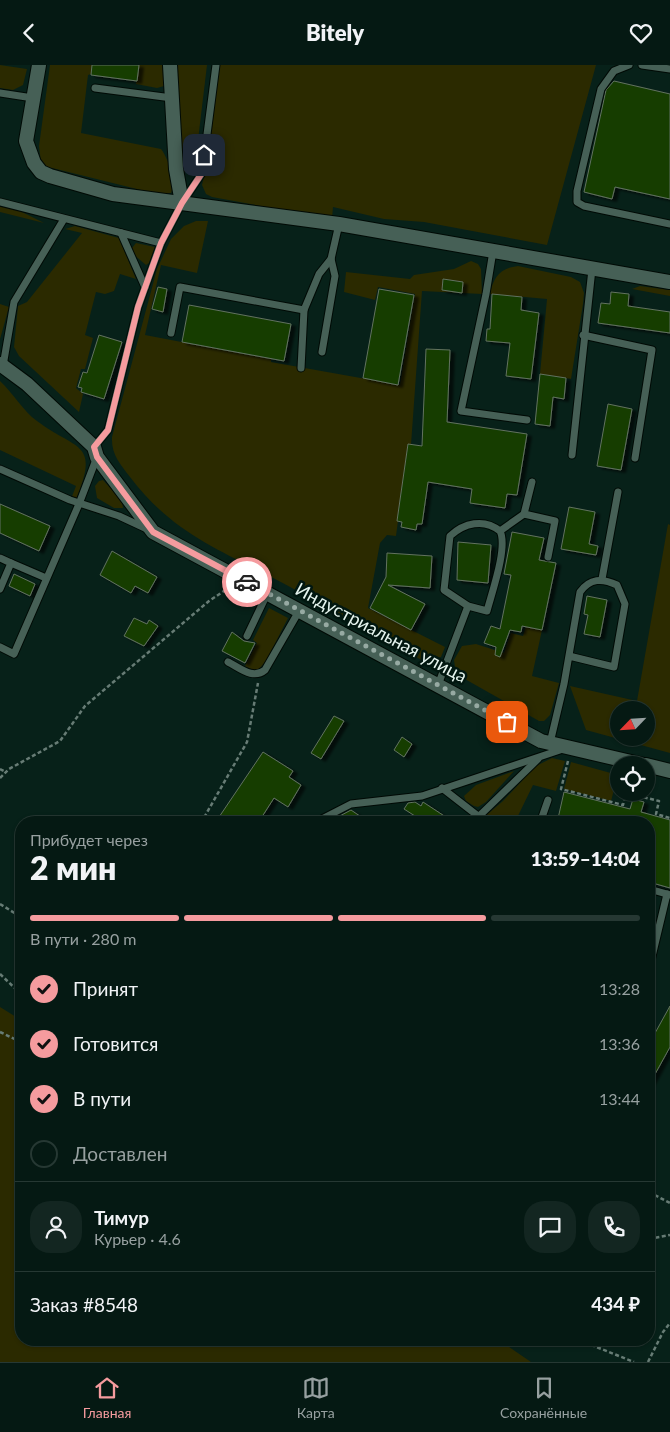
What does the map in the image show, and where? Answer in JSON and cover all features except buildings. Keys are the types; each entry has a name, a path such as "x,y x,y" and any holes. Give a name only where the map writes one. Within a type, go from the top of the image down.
{"street":[{"path":"39,65 26,141 30,155 41,172 113,194 340,223 670,282"},
{"path":"170,65 176,169 182,203"},
{"name":"Индустриальная улица","path":"1,365 27,384 95,452 153,532 541,741 610,757"},
{"name":"Индустриальная улица","path":"655,767 670,771"}],"lane":[{"path":"0,647 14,654 80,504 95,452 108,430 138,307 161,243 182,203 202,173 216,65"},
{"path":"629,65 614,71 601,89 577,191 577,202 584,206 670,224"},
{"path":"642,65 670,69"},
{"path":"95,87 172,98"},
{"path":"0,93 33,98"},
{"path":"0,202 161,243"},
{"path":"1,365 14,302 64,219"},
{"path":"322,352 335,276 332,259 340,223"},
{"path":"121,233 145,287"},
{"path":"493,251 486,294 461,411 527,420"},
{"path":"301,368 304,309 322,269 332,259"},
{"path":"572,455 583,335 592,269"},
{"path":"171,333 180,287 304,309"},
{"path":"583,335 652,350 635,458"},
{"path":"0,469 80,504 119,516 153,532"},
{"path":"500,531 524,514 532,482"},
{"path":"602,579 618,492"},
{"path":"524,514 555,521 548,557"},
{"path":"472,524 490,525 500,531 503,537 502,549 487,611 468,606 444,590 450,536 461,527 472,524"},
{"path":"0,558 46,578"},
{"path":"0,589 11,563"},
{"path":"550,743 570,656 580,592 586,584 602,579 617,585 625,604 614,667 570,656"},
{"path":"246,636 267,593"},
{"path":"438,685 468,606"},
{"path":"228,662 254,675 260,674 265,670 299,611"},
{"path":"324,816 351,804 422,796 570,748"},
{"path":"442,788 478,816 540,757"},
{"path":"542,816 548,800"},
{"path":"655,891 669,895 655,947"}],"path":[{"path":"0,778 6,772 60,741 85,706 209,601 242,580"},
{"path":"205,816 247,742 260,674"},
{"path":"570,748 561,789 622,805 626,793 659,801 656,814 670,818"},
{"path":"0,769 6,772"},
{"path":"0,904 15,913"},
{"path":"0,974 15,988"},
{"path":"0,1031 15,1039"},
{"path":"655,1195 670,1203"},
{"path":"655,1238 670,1235"},
{"path":"648,1362 663,1331 670,1323"},
{"path":"593,1346 634,1362"}],"shaded area":[{"path":"0,65 27,69 23,85 13,90 0,88"},
{"path":"50,65 92,65 91,74 88,75 81,133 161,149 171,170 173,188 171,193 153,193 48,167 41,163 39,146"},
{"path":"139,65 165,65 164,86 157,88 136,84"},
{"path":"177,65 207,65 196,157 193,168 188,172 181,171"},
{"path":"219,65 596,65 547,245 424,222 384,219 333,207 332,219 212,197 206,194 202,185 207,164"},
{"path":"0,206 16,209 44,223 0,212"},
{"path":"196,221 208,221 197,273 161,265 145,335 271,359 271,362 400,385 415,294 378,287 375,300 344,292 346,272 410,279 414,275 454,269 471,261 478,264 481,269 482,294 422,291 411,445 408,445 396,536 387,535 380,543 368,608 445,647 441,657 425,662 292,588 225,554 185,530 148,498 117,458 113,449 112,437 157,269 171,239 184,226","holes":["443,279 463,282 462,292 442,290"]},
{"path":"75,226 119,238 136,279 120,274 114,291 105,294 96,292 85,335 93,338 85,369 81,369 76,388 83,394 79,412 19,356 14,347 18,306 27,302 82,233 65,229"},
{"path":"136,243 155,247 149,263 146,265 133,254 132,248"},
{"path":"518,266 571,277 580,282 584,293 583,304 571,379 540,374 547,299 490,294 493,283 498,275 506,269"},
{"path":"640,286 670,290 670,296 632,289"},
{"path":"0,304 9,307 0,339"},
{"path":"0,381 32,417 73,443 85,456 86,466 76,499 71,499 76,486 0,450"},
{"path":"103,480 122,501 123,508 114,508 97,498 95,486 99,481"},
{"path":"668,524 670,525 670,753 644,746 655,746 655,701 637,701"},
{"path":"269,608 288,618 266,661 259,669 253,670 245,666 257,643 253,640"},
{"path":"526,626 542,630 532,676 559,683 550,715 544,721 539,721 456,674 454,660 462,646 476,644 504,653 511,633 523,636"},
{"path":"570,686 637,701 610,701 610,737 586,730"},
{"path":"552,758 565,761 556,791 533,785 518,816 485,816 503,801 536,766"},
{"path":"571,762 610,773 610,801 564,789"},
{"path":"514,771 486,802 478,807 466,801 464,796 476,785"},
{"path":"0,1007 15,1016 15,1346 508,1346 531,1362 0,1362"}],"way so far":[{"path":"247,582 507,722"}],"route":[{"path":"204,155 202,173 182,203 161,243 138,307 108,430 94,447 97,457 153,532 247,582"}]}
